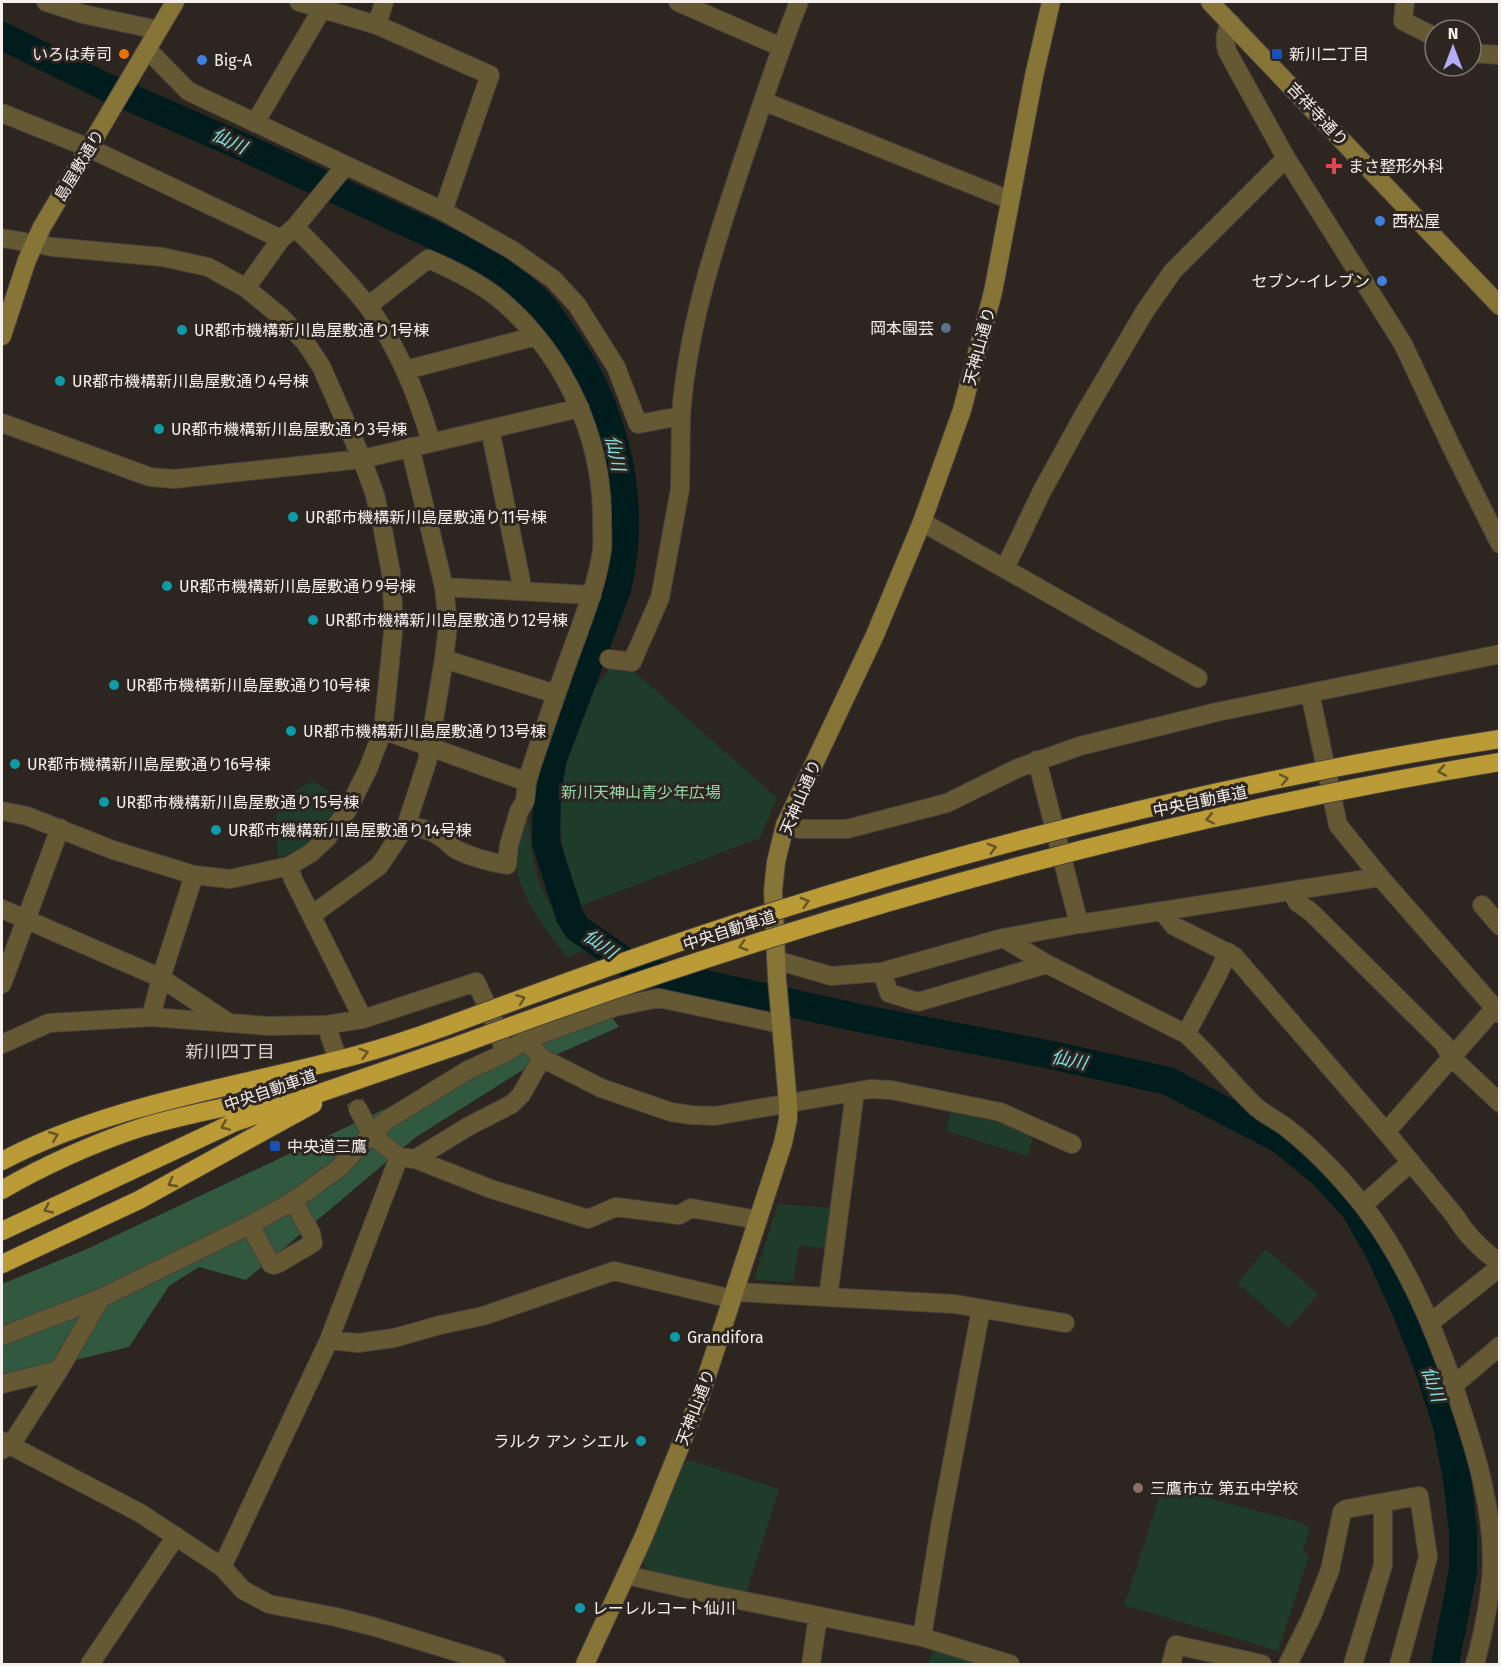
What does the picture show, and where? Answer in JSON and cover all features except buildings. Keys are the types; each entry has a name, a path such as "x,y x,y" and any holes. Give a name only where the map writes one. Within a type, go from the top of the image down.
{"highway":[{"name":"中央自動車道","path":"2,1161 49,1138 117,1114 190,1094 337,1060 447,1026 716,930 1006,844 1151,807 1300,775 1500,739"},
{"name":"中央自動車道","path":"2,1231 233,1123 730,950 920,893 1131,836 1290,801 1436,772 1500,762"},
{"path":"2,1190 101,1143 139,1129 391,1069"},
{"path":"2,1264 139,1200 297,1112 391,1069"}],"street":[{"path":"46,2 83,14 158,30"},
{"name":"島屋敷通り","path":"2,336 33,244 175,2"},
{"path":"299,2 377,25 490,75 443,211"},
{"path":"377,25 384,2"},
{"path":"678,2 710,8 781,47"},
{"path":"609,659 632,662 660,598 680,489 684,375 711,258 781,47 799,2"},
{"name":"天神山通り","path":"585,1665 626,1575 700,1397 783,1143 788,1119 788,1103 777,979 774,878 785,825 875,635 922,522 962,410 993,292 1034,76 1051,2"},
{"name":"吉祥寺通り","path":"1210,2 1500,306"},
{"path":"1405,2 1403,21 1423,31"},
{"path":"255,123 322,9"},
{"path":"1231,23 1225,34 1227,51 1286,158 1403,344 1497,536"},
{"path":"148,50 188,91 255,123 342,171 443,211 512,250 553,279 577,305 615,367 638,424 681,416"},
{"path":"1483,54 1500,55"},
{"path":"763,101 1010,200"},
{"path":"4,120 89,148 288,233 368,306 406,370 424,416 431,442"},
{"path":"1005,568 1042,491 1082,418 1156,295 1173,271 1286,158"},
{"path":"246,288 288,233 342,171"},
{"path":"2,238 33,244 187,261 208,267 246,288 280,316 305,342 321,366 362,459 375,495 383,530 393,598 394,623 383,730 356,794 338,825 327,838 311,853 289,866 230,879 194,875 113,850 27,816 2,811"},
{"path":"368,306 429,259 459,272 502,301 536,336 569,383 596,456 602,500 602,549 592,595 527,782 525,801 508,845 507,865 482,860 455,849 435,834 417,827 406,826"},
{"path":"406,370 536,336"},
{"path":"2,423 150,477 174,479 362,459 580,408"},
{"path":"490,429 523,591"},
{"path":"312,915 379,866 406,826 430,748 447,626 444,587 411,447"},
{"path":"922,522 1198,678"},
{"path":"444,587 592,595"},
{"path":"785,825 798,829 847,829 947,803 1037,760 1126,734 1217,712 1500,654"},
{"path":"444,658 556,694"},
{"path":"1310,693 1338,825 1497,1012 1451,1057 1386,1132"},
{"path":"383,730 527,782"},
{"path":"1037,760 1079,924"},
{"path":"2,984 60,828"},
{"path":"289,866 293,879 363,1019"},
{"path":"151,1017 160,978 194,875"},
{"path":"776,960 831,976 882,972 1003,938 1380,877"},
{"path":"1291,891 1297,902 1311,912 1444,1044 1451,1057 1500,1103"},
{"path":"1482,905 1500,926"},
{"path":"2,909 160,978 229,1023"},
{"path":"1162,911 1174,926 1228,952 1256,980 1411,1162 1455,1216 1464,1231 1500,1265 1431,1323"},
{"path":"1003,938 1047,964 1186,1034 1257,1107 1314,1150 1363,1205 1400,1263 1431,1323 1476,1454 1495,1533 1492,1559 1494,1601 1475,1665"},
{"path":"1186,1034 1228,952"},
{"path":"882,972 889,993 918,1002 1047,964"},
{"path":"4,1038 50,1023 151,1017 268,1026 326,1025 363,1019 476,982 505,1053"},
{"path":"2,1336 101,1298 250,1225 293,1201 339,1168 387,1120 434,1089 505,1053 525,1040 615,1007 659,998 781,1021"},
{"path":"326,1025 334,1052"},
{"path":"525,1040 542,1058 601,1088 671,1112 716,1116 870,1089 891,1090 1000,1112 1072,1144"},
{"path":"222,1567 328,1340 407,1158 512,1104 521,1095 542,1058"},
{"path":"828,1298 855,1092"},
{"path":"358,1109 371,1134 407,1158 491,1189 588,1219 615,1208 679,1215 692,1208 758,1220"},
{"path":"1363,1205 1411,1162"},
{"path":"250,1225 271,1264 274,1265 299,1252 313,1243 313,1239 293,1201"},
{"path":"328,1340 358,1343 394,1338 483,1316 614,1271 733,1295 955,1304 1065,1323"},
{"path":"3,1445 16,1437 101,1298"},
{"path":"922,1637 981,1309"},
{"path":"1454,1385 1500,1347"},
{"path":"2,1384 59,1370"},
{"path":"3,1445 140,1513 222,1567 243,1590 269,1604 375,1627 488,1664"},
{"path":"1288,1665 1311,1618 1330,1570 1342,1512 1346,1509 1419,1496 1428,1557 1399,1665"},
{"path":"1353,1665 1383,1565 1383,1503"},
{"path":"90,1665 176,1536"},
{"path":"626,1575 922,1637 1010,1665"},
{"path":"811,1665 818,1616"},
{"path":"1171,1665 1176,1645 1262,1665"}],"green space":[{"name":"新川天神山青少年広場","path":"618,657 777,798 760,838 580,906 564,856 554,783 585,701"},
{"path":"313,781 345,800 333,821 311,844 278,858 276,815 284,797"},
{"path":"528,812 534,862 542,889 556,913 584,950 568,958 535,914 520,881 515,863 515,846 519,826"},
{"path":"604,1006 619,1027 526,1068 416,1137 246,1280 199,1267 169,1286 129,1347 21,1373 2,1375 2,1284 87,1249"},
{"path":"950,1112 1000,1123 1033,1137 1028,1156 946,1131"},
{"path":"778,1204 830,1208 825,1248 799,1246 793,1282 754,1280"},
{"path":"1266,1249 1318,1294 1289,1328 1237,1283"},
{"path":"690,1460 779,1489 746,1594 648,1571 642,1561 684,1463"},
{"path":"1163,1486 1300,1522 1310,1528 1303,1551 1309,1556 1278,1651 1124,1605"},
{"path":"933,1649 985,1664 928,1664"}],"waterway":[{"name":"仙川","path":"2,36 108,88 243,147 472,253 516,282 532,296 545,310 580,360 608,421 623,488 625,521 623,555 617,589 553,759 547,791 546,843 570,917 577,928 636,969 864,1019 1047,1054 1168,1081 1281,1140 1323,1174 1354,1208 1379,1251 1407,1313 1429,1369 1447,1426 1457,1478 1463,1532 1463,1571 1445,1664"}],"tunnel":[{"path":"335,1051 358,1109"}],"place":[{"name":"いろは寿司","path":"124,54"},
{"name":"新川二丁目","path":"1277,54"},
{"name":"Big-A","path":"202,60"},
{"name":"まさ整形外科","path":"1334,166"},
{"name":"西松屋","path":"1380,221"},
{"name":"セブン-イレブン","path":"1382,281"},
{"name":"岡本園芸","path":"946,328"},
{"name":"UR都市機構新川島屋敷通り1号棟","path":"182,330"},
{"name":"UR都市機構新川島屋敷通り4号棟","path":"60,381"},
{"name":"UR都市機構新川島屋敷通り3号棟","path":"159,429"},
{"name":"UR都市機構新川島屋敷通り11号棟","path":"293,517"},
{"name":"UR都市機構新川島屋敷通り9号棟","path":"167,586"},
{"name":"UR都市機構新川島屋敷通り12号棟","path":"313,620"},
{"name":"UR都市機構新川島屋敷通り10号棟","path":"114,685"},
{"name":"UR都市機構新川島屋敷通り13号棟","path":"291,731"},
{"name":"UR都市機構新川島屋敷通り16号棟","path":"15,764"},
{"name":"UR都市機構新川島屋敷通り15号棟","path":"104,802"},
{"name":"UR都市機構新川島屋敷通り14号棟","path":"216,830"},
{"name":"中央道三鷹","path":"275,1146"},
{"name":"Grandifora","path":"675,1337"},
{"name":"ラルク アン シエル","path":"641,1441"},
{"name":"三鷹市立 第五中学校","path":"1138,1488"},
{"name":"レーレルコート仙川","path":"580,1608"}],"district":[{"name":"新川四丁目","path":"230,1052"}]}
